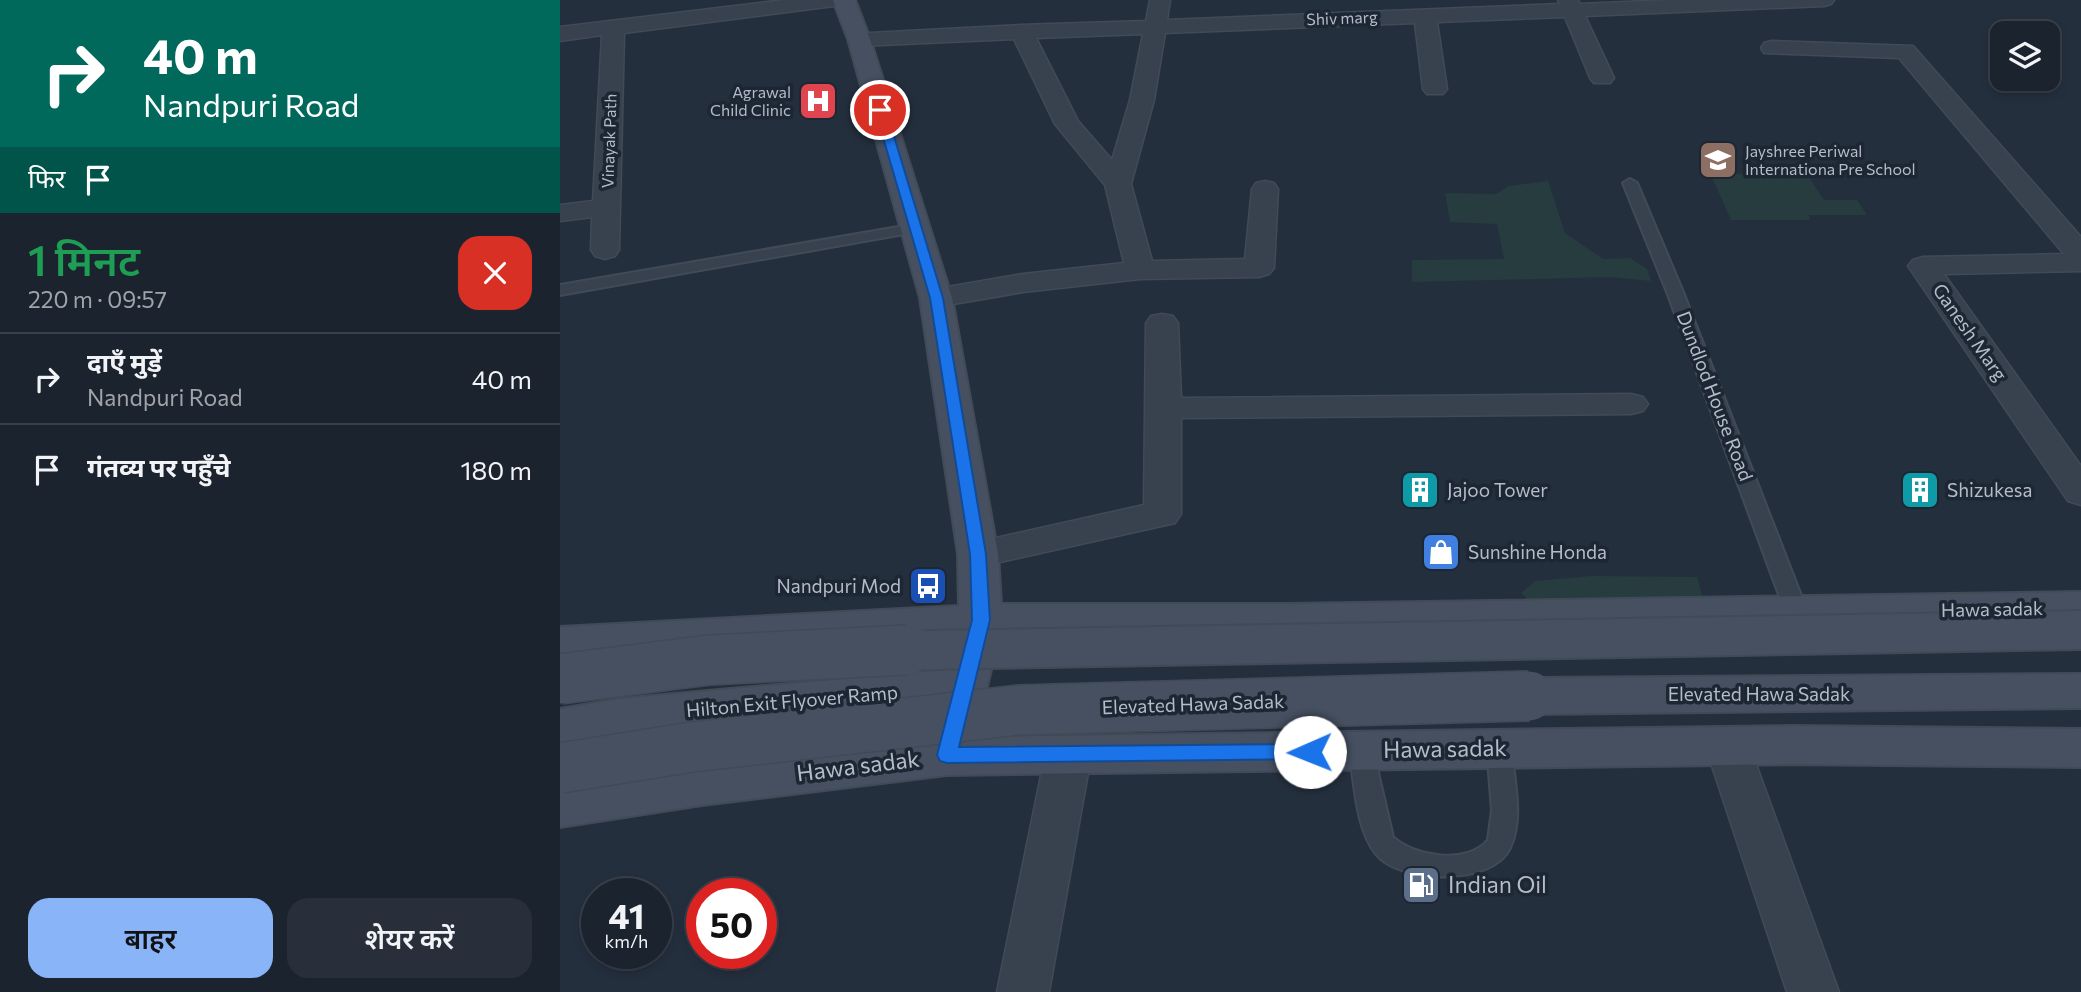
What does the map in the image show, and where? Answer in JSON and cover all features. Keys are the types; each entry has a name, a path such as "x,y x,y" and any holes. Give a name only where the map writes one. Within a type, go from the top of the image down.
{"main road":[{"path":"844,0 859,39 936,298 978,554 981,620 947,755"},
{"name":"Hawa sadak","path":"560,643 981,620 1287,620 2081,607"},
{"path":"560,679 709,660 918,649 1490,642 2081,630"},
{"name":"Hilton Exit Flyover Ramp","path":"560,727 618,717 965,686"},
{"name":"Elevated Hawa Sadak","path":"560,768 692,747 1019,710 1529,696 2081,691"},
{"name":"Hawa sadak","path":"560,806 702,785 947,755 1727,745 2081,748"}],"street":[{"path":"560,34 834,0"},
{"name":"Shiv marg","path":"859,39 1021,31 1159,12 1425,15 1571,4 1824,0"},
{"path":"1731,1 1761,33 1789,71"},
{"path":"1571,4 1602,78"},
{"path":"1118,184 1142,100 1159,12"},
{"path":"1425,15 1435,89"},
{"name":"Vinayak Path","path":"560,213 606,206 613,28"},
{"path":"1021,31 1067,124 1118,184 1140,270"},
{"path":"1761,33 1905,51 2081,255"},
{"path":"936,298 1023,283 1140,270 1259,268 1265,189"},
{"path":"604,250 606,206"},
{"name":"Ganesh Marg","path":"2081,262 1923,266 2081,493"},
{"path":"978,554 1161,514 1164,408 1162,323"},
{"path":"1164,408 1631,404"},
{"path":"1727,745 1813,992"},
{"path":"1023,992 1068,755"}],"lane":[{"name":"Dundlod House Road","path":"1630,183 1675,292 1796,611"},
{"path":"560,290 916,228"},
{"path":"1362,751 1383,843 1397,858 1420,864 1440,864 1484,860 1499,845 1503,818 1499,748"}],"green space":[{"path":"1745,166 1760,166 1764,172 1804,170 1824,200 1857,200 1867,215 1809,215 1810,220 1731,220 1709,171 1744,175 1747,171"},
{"path":"1548,181 1565,233 1603,259 1630,258 1647,269 1651,281 1611,277 1412,282 1412,260 1504,259 1497,224 1450,222 1445,193 1496,194 1509,186"},
{"path":"1591,576 1697,577 1705,605 1536,607 1521,593 1535,581"}],"place":[{"name":"Agrawal Child Clinic","path":"818,101"},
{"name":"Jayshree Periwal Internationa Pre School","path":"1718,160"},
{"name":"Jajoo Tower","path":"1420,490"},
{"name":"Shizukesa","path":"1920,490"},
{"name":"Sunshine Honda","path":"1441,552"},
{"name":"Nandpuri Mod","path":"928,586"},
{"name":"Indian Oil","path":"1421,885"}],"route":[{"path":"880,110 936,298 978,554 981,620 947,755 1310,752"}]}
